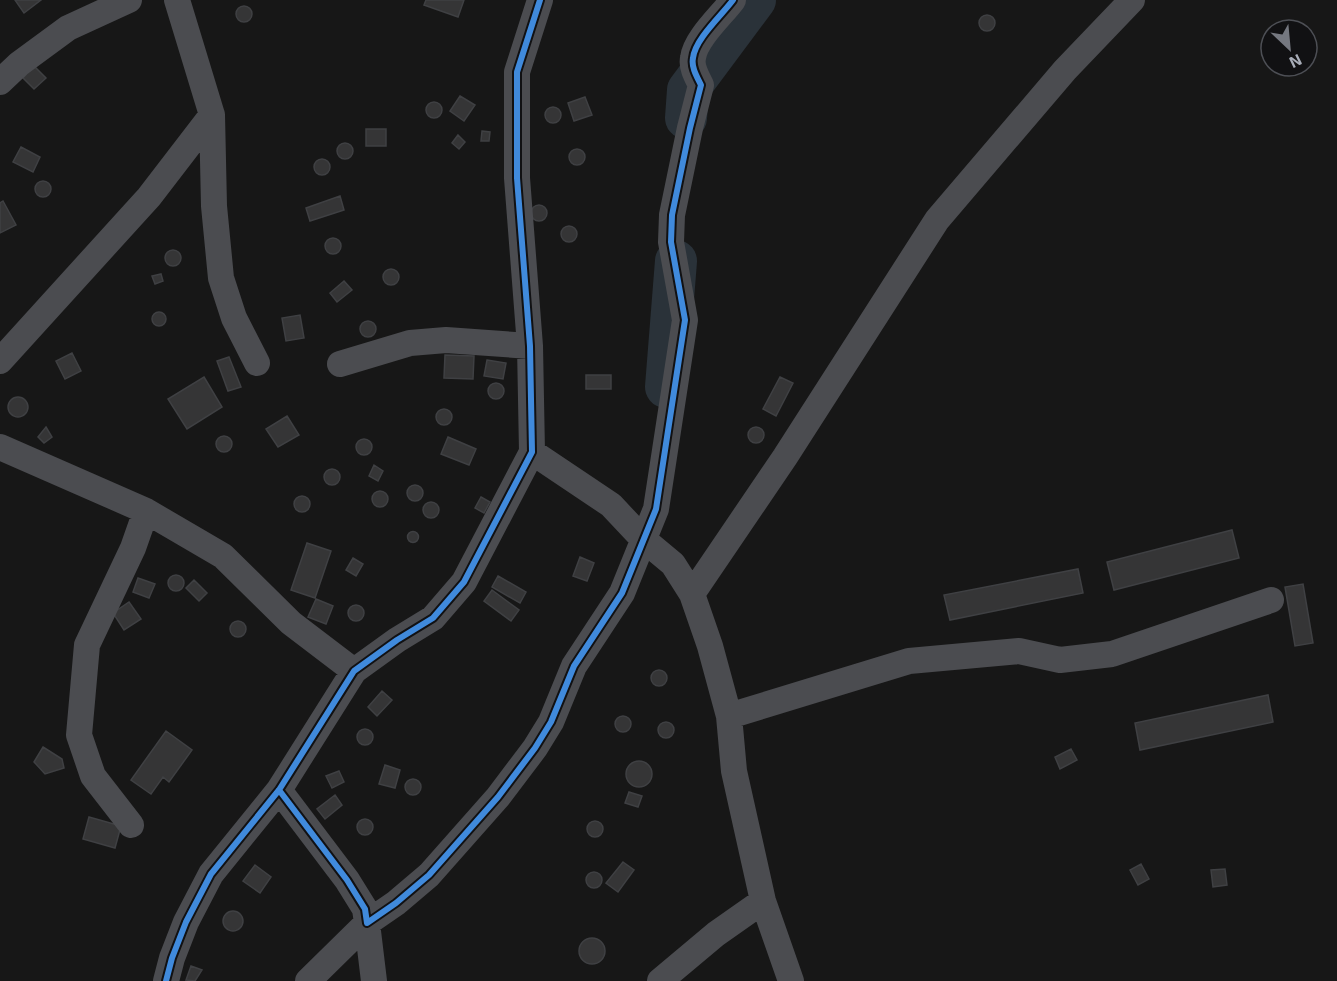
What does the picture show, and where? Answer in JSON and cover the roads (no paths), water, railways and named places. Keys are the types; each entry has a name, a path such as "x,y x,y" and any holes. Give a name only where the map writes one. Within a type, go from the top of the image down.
{"street":[{"path":"0,82 19,64 68,28 129,0"},
{"path":"177,0 212,116 214,206 220,278 234,318 257,363"},
{"path":"166,981 186,922 211,874 279,790 354,671 397,639 433,618 451,600 464,582 532,452 530,346 517,178 517,72 540,0"},
{"path":"308,981 367,922 396,903 429,875 498,797 535,748 551,722 574,666 622,593 656,509 685,320 671,242 672,215 701,85 694,71 692,58 698,44 733,0"},
{"path":"692,594 785,457 937,220 1118,4"},
{"path":"0,361 149,197 212,116"},
{"path":"340,364 410,343 446,340 530,346"},
{"path":"0,447 146,511 223,556 291,623 354,671"},
{"path":"532,452 611,505 643,540 673,564 692,594 710,646 729,716 734,771 763,901 791,981"},
{"path":"131,825 93,776 79,735 87,645 133,549 146,511"},
{"path":"729,716 909,661 1019,651 1060,660 1112,654 1271,600"},
{"path":"279,790 366,909 374,981"},
{"path":"660,981 716,933 763,901"}],"waterway":[{"path":"686,118 688,90 755,0"},
{"path":"666,387 676,261"}]}
